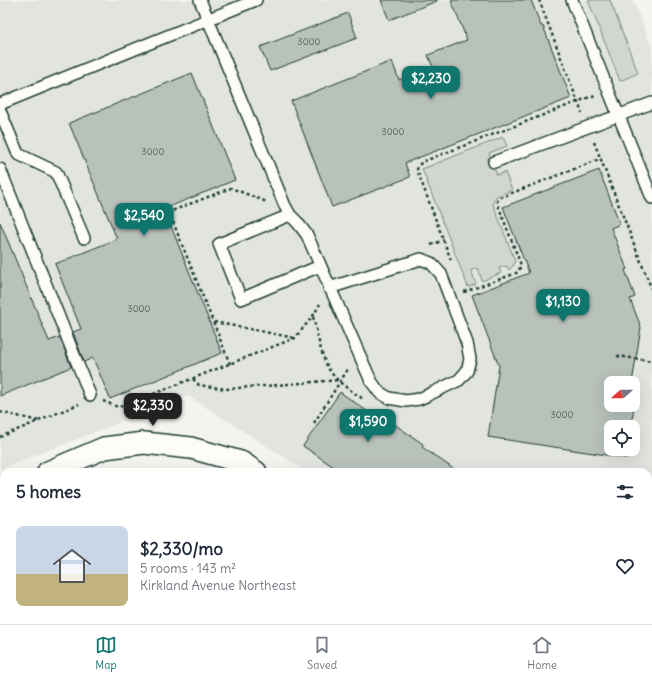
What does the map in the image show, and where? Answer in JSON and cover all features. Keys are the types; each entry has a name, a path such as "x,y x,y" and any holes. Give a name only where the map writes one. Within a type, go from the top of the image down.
{"street":[{"path":"57,468 104,448 144,443 191,448 241,462 250,468"}],"lane":[{"path":"200,0 290,215 307,235 329,288 371,381 380,392 389,398 406,401 419,399 459,380 467,371 470,359 467,343 441,274 432,263 421,259 329,288"},
{"path":"0,104 256,0"},
{"path":"572,0 652,198"},
{"path":"494,162 652,103"},
{"path":"0,111 18,154 56,172 84,238"},
{"path":"0,169 90,395"},
{"path":"290,215 219,244 241,299 320,266"}],"path":[{"path":"539,0 652,290"},
{"path":"454,266 417,170 418,166 422,162 608,90"},
{"path":"450,298 514,274 518,272 521,266 498,205 497,201 499,198 600,159"},
{"path":"461,286 464,292"},
{"path":"0,437 77,405 90,395 118,407 295,338 313,316 329,288"},
{"path":"313,316 322,353 330,371 340,381 366,401"},
{"path":"214,322 295,338"},
{"path":"314,423 359,353"},
{"path":"617,356 652,361"},
{"path":"193,379 199,385 226,389 340,381"},
{"path":"0,412 39,421"}],"shaded area":[{"path":"0,0 633,0 652,48 652,468 301,468 188,396 0,468"},
{"path":"588,0 610,0 638,73 620,81"},
{"path":"503,137 507,146 489,153 497,175 505,172 512,190 497,196 494,199 493,204 515,261 509,270 507,266 499,268 501,273 482,281 478,268 471,270 476,284 468,287 422,169"}],"building":[{"path":"381,0 437,0 437,1 389,20"},
{"path":"451,0 531,0 541,26 543,26 571,98 405,163 410,177 332,207 291,101 392,61 399,80 433,67 428,55 467,40"},
{"path":"348,13 357,38 270,71 260,47"},
{"path":"192,73 235,180 164,209 222,353 110,399 93,358 84,362 73,332 81,329 55,264 117,239 69,123"},
{"path":"599,170 620,224 611,228 627,269 625,270 635,297 630,299 641,327 633,376 604,376 604,412 633,412 632,420 604,420 604,455 488,437 499,366 472,295 529,273 503,207"},
{"path":"0,222 49,341 60,337 71,367 0,396"},
{"path":"340,392 378,419 381,415 423,444 422,447 452,468 335,468 303,446"},
{"path":"613,456 626,456 626,458"}]}
